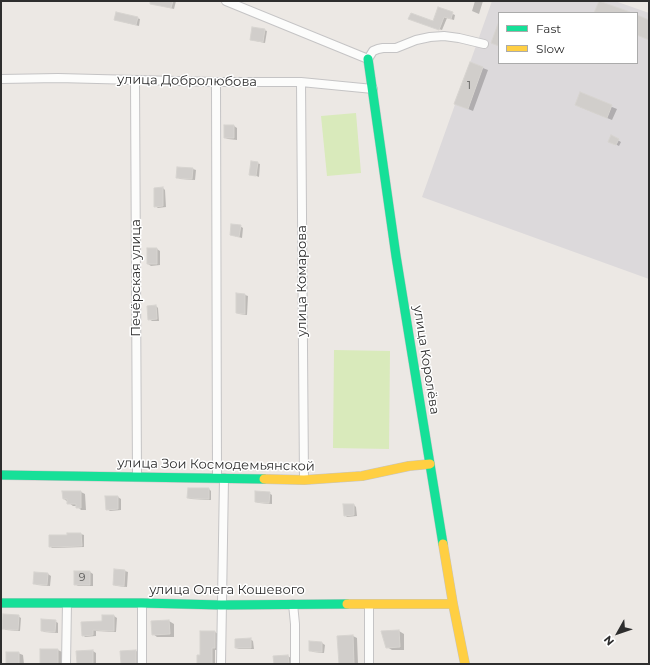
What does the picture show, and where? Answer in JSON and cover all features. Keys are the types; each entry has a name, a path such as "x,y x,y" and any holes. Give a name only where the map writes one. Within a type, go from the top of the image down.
{"street":[{"path":"226,1 368,59 374,51 378,49 396,48 416,40 430,37 444,36 484,44"},
{"name":"улица Королёва","path":"368,59 396,256 464,664"},
{"name":"улица Добролюбова","path":"1,79 58,78 216,82 301,82 372,89"},
{"name":"Печёрская улица","path":"135,80 137,477"},
{"path":"216,82 221,664"},
{"name":"улица Комарова","path":"301,82 304,480"},
{"name":"улица Зои Космодемьянской","path":"1,475 304,480 362,476 409,466 430,464"},
{"name":"улица Олега Кошевого","path":"1,603 142,603 221,605 453,604"},
{"path":"66,664 67,603"},
{"path":"142,603 142,664"},
{"path":"293,604 295,624 295,664"},
{"path":"369,604 369,664"}],"shaded area":[{"path":"492,1 615,1 649,13 649,279 422,197"}],"green space":[{"path":"356,113 361,173 327,176 321,116"},
{"path":"334,350 390,351 389,449 333,448"}],"building":[{"path":"150,1 173,1 171,8 150,4"},
{"path":"599,1 630,12 594,12"},
{"path":"438,7 453,12 451,19 444,17 439,30 408,19 411,13 433,21"},
{"path":"116,12 138,17 136,25 114,20"},
{"path":"638,15 649,20 649,40 638,35"},
{"path":"498,24 498,46 491,43"},
{"path":"252,27 265,29 263,42 250,40"},
{"path":"470,62 483,67 468,109 454,104"},
{"path":"580,92 612,105 607,118 575,105"},
{"path":"224,125 234,125 234,138 224,138"},
{"path":"611,135 619,139 616,145 608,142"},
{"path":"251,161 258,162 256,176 249,175"},
{"path":"177,167 193,168 192,179 176,178"},
{"path":"163,187 163,206 154,207 154,188"},
{"path":"231,224 241,225 239,237 230,235"},
{"path":"147,248 157,248 157,264 147,264"},
{"path":"236,293 245,294 245,314 236,313"},
{"path":"156,305 157,319 148,320 147,306"},
{"path":"188,488 209,488 209,499 187,498"},
{"path":"62,491 81,491 81,508 76,508 76,504 67,504 67,499 63,499"},
{"path":"255,491 270,492 269,503 255,502"},
{"path":"105,496 118,496 118,509 106,510"},
{"path":"343,504 354,504 354,515 344,516"},
{"path":"67,533 81,533 82,546 49,547 49,535 67,535"},
{"path":"114,569 125,570 124,586 113,585"},
{"path":"74,571 90,571 90,585 74,585"},
{"path":"34,572 48,573 47,585 33,584"},
{"path":"3,614 19,615 18,630 2,629"},
{"path":"102,615 114,615 114,631 93,630 93,635 82,636 81,622 102,621"},
{"path":"41,619 56,620 55,632 41,631"},
{"path":"169,620 170,634 152,635 151,621"},
{"path":"399,630 400,647 386,648 381,631"},
{"path":"200,631 215,631 215,648 212,648 212,664 197,664 197,655 200,655"},
{"path":"353,635 354,664 339,664 337,636"},
{"path":"251,638 251,648 235,648 235,639"},
{"path":"309,641 322,642 322,652 309,651"},
{"path":"40,649 58,649 58,664 40,664"},
{"path":"93,650 93,664 77,664 76,651"},
{"path":"136,650 136,664 121,664 120,651"},
{"path":"6,652 19,652 19,664 6,664"},
{"path":"288,655 289,664 274,664 273,656"}],"traffic: fast":[{"path":"368,59 396,256 443,544"},
{"path":"1,475 264,479"},
{"path":"1,603 142,603 221,605 347,604"}],"traffic: slow":[{"path":"264,479 304,480 362,476 409,466 430,464"},
{"path":"443,544 465,664"},
{"path":"347,604 453,604"}]}
